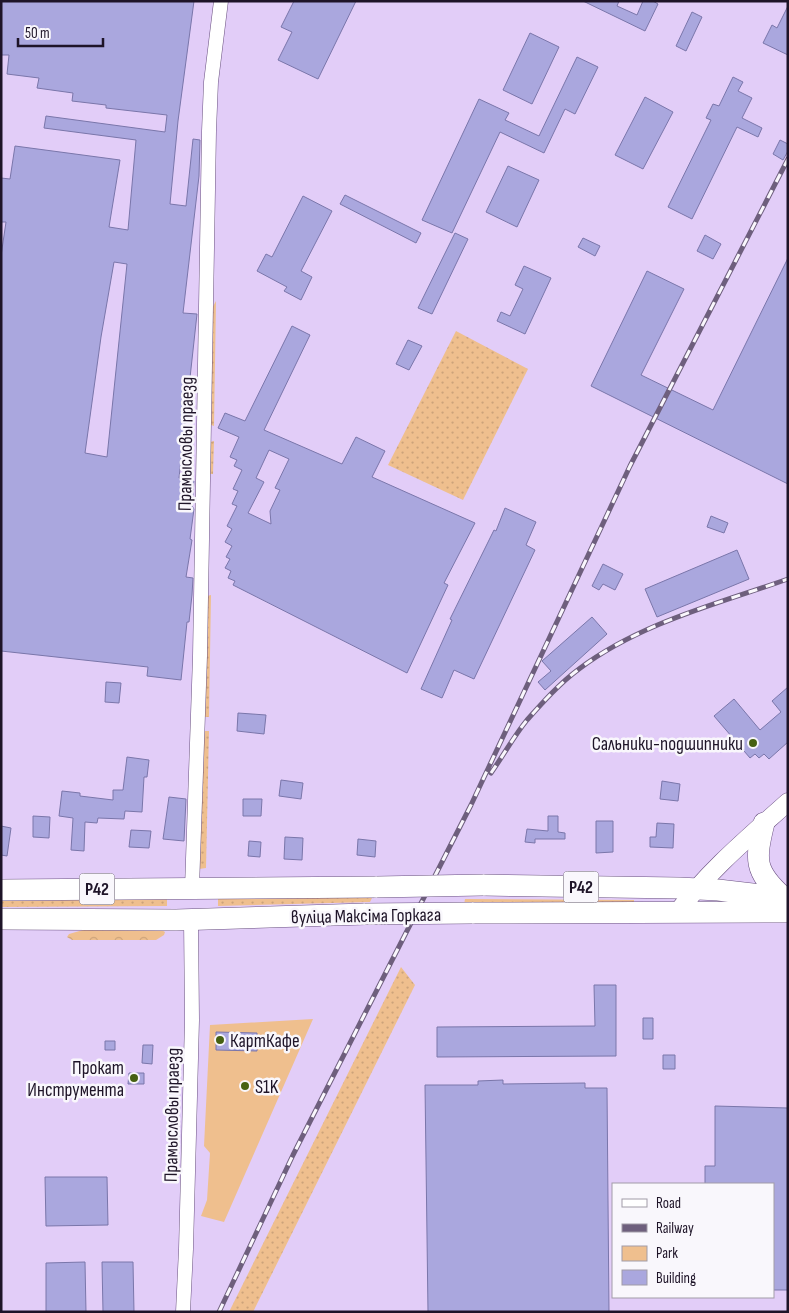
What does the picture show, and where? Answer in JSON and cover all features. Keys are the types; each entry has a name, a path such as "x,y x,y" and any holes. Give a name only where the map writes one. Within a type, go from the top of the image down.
{"main road":[{"path":"764,823 757,854 759,867 772,887 786,902"},
{"name":"вуліца Максіма Горкага","path":"1,890 483,885 718,890"},
{"path":"677,912 687,889"},
{"name":"Р42","path":"718,890 786,902"},
{"name":"Р42","path":"730,912 786,902"},
{"name":"вуліца Максіма Горкага","path":"1,919 192,920 365,914 730,912"}],"street":[{"name":"Прамысловы праезд","path":"192,888 200,646 209,131 211,82 221,1"},
{"path":"687,889 719,864 788,802"},
{"path":"719,864 718,890 722,904 730,912"},
{"name":"Прамысловы праезд","path":"183,1312 189,1137 192,920"}],"green space":[{"path":"216,301 214,426 208,424 210,312"},
{"path":"456,331 528,369 463,500 388,465"},
{"path":"214,441 213,474 209,474 210,442"},
{"path":"211,595 209,717 202,717 207,596"},
{"path":"202,731 209,731 206,868 199,869"},
{"path":"373,896 370,902 218,906 218,899"},
{"path":"167,899 167,906 1,907 1,901"},
{"path":"465,899 634,900 634,906 464,905"},
{"path":"160,929 165,932 164,935 156,940 72,940 67,937 69,934 83,930"},
{"path":"401,967 415,985 253,1312 229,1312"},
{"name":"S1K","path":"313,1019 224,1222 201,1216 207,1200 210,1153 204,1146 210,1025"}],"building":[{"path":"1,1 194,1 178,121 170,204 186,206 193,139 200,140 199,176 183,313 197,314 179,478 194,481 192,506 194,509 190,539 192,540 186,577 193,578 192,595 181,680 147,676 148,667 1,651 1,256 6,222 1,222 1,178 10,179 15,146 120,160 109,227 128,230 136,140 44,128 46,116 165,132 167,115 106,108 106,105 72,101 73,93 37,88 39,78 7,74 9,55 1,55","holes":["114,262 127,264 107,457 85,453 101,337"]},
{"path":"294,1 356,1 318,79 278,60 292,32 281,27"},
{"path":"583,1 619,1 617,6 637,15 643,1 653,1 658,4 645,31"},
{"path":"788,6 788,55 763,43 772,25 777,28"},
{"path":"692,12 702,17 686,51 676,46"},
{"path":"530,33 559,47 532,104 503,90"},
{"path":"577,57 598,67 575,114 565,109 544,153 500,132 452,233 422,220 479,99 509,113 505,120 539,136"},
{"path":"733,77 743,82 738,91 752,98 742,118 762,128 758,137 737,127 692,219 668,207 711,120 706,118 713,104 719,106"},
{"path":"645,97 673,112 643,169 615,155"},
{"path":"780,140 788,144 788,151 783,160 773,154"},
{"path":"508,166 539,180 517,227 486,212"},
{"path":"345,195 421,233 416,243 340,204"},
{"path":"303,196 332,211 301,271 312,277 301,300 284,291 287,287 257,271 266,254 272,257"},
{"path":"455,233 468,239 432,314 418,308"},
{"path":"705,235 721,244 713,259 697,251"},
{"path":"583,238 600,246 595,256 578,247"},
{"path":"788,258 788,484 591,386 647,271 684,289 641,375 713,410"},
{"path":"524,266 551,278 525,334 497,321 501,312 510,316 523,289 515,285"},
{"path":"292,326 310,335 264,430 342,464 356,437 385,451 372,477 475,523 444,583 448,585 407,673 233,585 235,581 228,578 231,571 225,568 230,559 226,557 232,546 225,542 232,529 227,526 237,506 232,504 238,491 233,489 242,470 234,466 237,460 230,457 239,437 218,428 225,413 245,421","holes":["269,450 289,459 275,488 280,490 270,511 271,524 248,513 264,482 256,478"]},
{"path":"408,340 422,346 409,370 396,364"},
{"path":"505,508 536,522 526,545 535,550 474,679 454,670 442,698 421,689 452,620 450,619 494,530 496,531"},
{"path":"711,516 728,523 724,533 707,527"},
{"path":"737,550 749,579 657,617 645,589"},
{"path":"603,564 623,574 615,590 603,584 599,590 592,586"},
{"path":"592,617 607,634 545,690 538,682 551,671 542,661"},
{"path":"106,682 121,683 119,703 105,702"},
{"path":"788,687 788,742 769,759 764,754 759,758 755,754 750,758 714,716 734,699 760,730 781,712 772,701"},
{"path":"238,713 266,715 264,734 237,731"},
{"path":"127,757 149,760 147,777 144,777 142,812 125,811 124,819 98,818 97,823 85,822 84,851 71,850 73,818 59,816 62,791 80,793 80,796 113,800 113,790 123,790"},
{"path":"281,780 303,783 301,799 279,796"},
{"path":"662,781 680,784 678,801 660,799"},
{"path":"169,797 186,799 184,841 163,839"},
{"path":"243,799 262,799 261,816 243,816"},
{"path":"33,816 50,817 49,838 33,837"},
{"path":"548,816 558,816 558,832 565,833 565,839 535,839 535,843 525,842 527,829 548,831"},
{"path":"596,821 613,821 613,852 596,853"},
{"path":"657,823 674,824 673,848 650,847 650,837 656,837"},
{"path":"1,826 11,828 7,856 1,855"},
{"path":"131,830 151,831 149,848 129,847"},
{"path":"285,837 303,838 302,860 284,859"},
{"path":"358,839 376,841 375,857 357,855"},
{"path":"249,841 261,842 260,857 248,856"},
{"path":"594,985 616,985 616,1056 437,1057 437,1027 595,1026"},
{"path":"643,1018 653,1018 653,1039 643,1039"},
{"path":"216,1032 257,1033 257,1051 216,1050"},
{"path":"105,1041 115,1041 115,1050 105,1050"},
{"path":"143,1045 153,1045 152,1064 142,1063"},
{"path":"663,1055 675,1055 675,1069 663,1069"},
{"path":"129,1073 144,1073 144,1084 128,1084"},
{"path":"503,1080 503,1084 585,1083 585,1088 607,1088 609,1312 428,1312 425,1085 478,1085 478,1081"},
{"path":"715,1106 788,1108 788,1290 774,1290 774,1183 705,1183 705,1166 715,1166"},
{"path":"45,1177 107,1177 108,1225 46,1226"},
{"path":"85,1262 86,1312 46,1312 46,1263"},
{"path":"102,1262 133,1262 134,1312 103,1312"}],"railway":[{"path":"219,1312 293,1155 471,805 630,466 788,159"},
{"path":"491,773 522,726 545,700 572,674 603,653 627,639 680,616 788,579"}],"place":[{"name":"Сальники-подшипники","path":"753,743"},
{"name":"КартКафе","path":"220,1040"},
{"name":"Прокат Инструмента","path":"134,1078"},
{"name":"S1K","path":"245,1086"}]}
